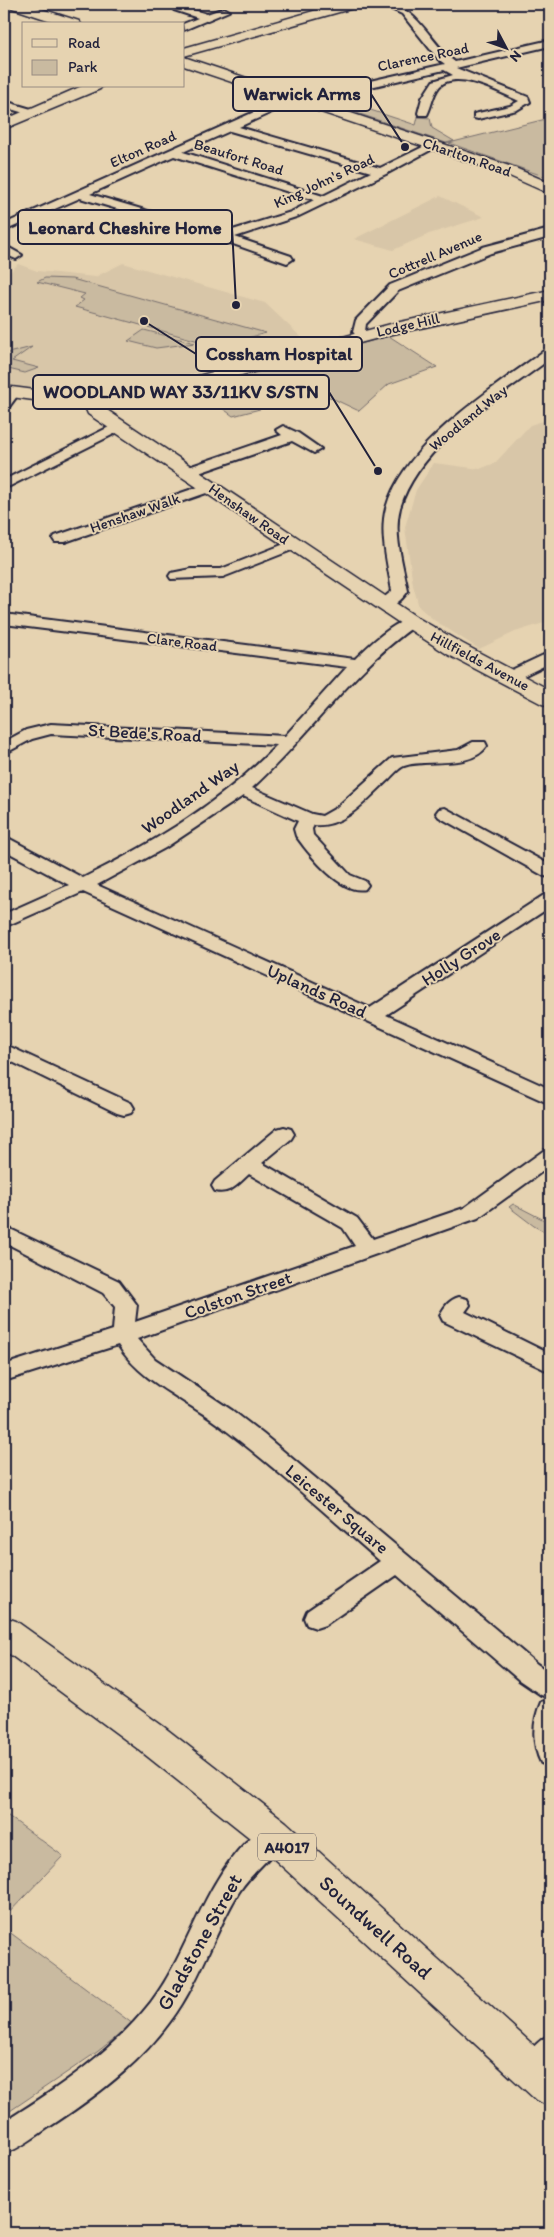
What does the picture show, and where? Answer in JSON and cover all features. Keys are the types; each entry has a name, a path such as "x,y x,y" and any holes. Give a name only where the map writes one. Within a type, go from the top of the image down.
{"street":[{"path":"14,4 68,22"},
{"path":"185,52 352,4"},
{"path":"385,4 405,12 450,67 461,75 496,86 524,99 525,102 519,106 490,114 479,112"},
{"path":"177,8 206,17"},
{"path":"185,27 224,11"},
{"name":"Clarence Road","path":"298,99 450,67 550,43"},
{"name":"Charlton Road","path":"185,61 547,185"},
{"path":"423,113 436,83 461,75"},
{"path":"4,125 90,88"},
{"name":"Elton Road","path":"4,228 229,127 298,99"},
{"path":"4,104 34,113"},
{"path":"229,127 382,172"},
{"name":"King John's Road","path":"223,237 296,214 434,145"},
{"name":"Beaufort Road","path":"173,152 325,200"},
{"path":"78,194 223,237 288,259"},
{"name":"Cottrell Avenue","path":"364,336 358,332 360,323 394,288 487,250 550,233"},
{"path":"4,249 16,255"},
{"name":"Lodge Hill","path":"7,396 112,403 364,336 502,304 550,295"},
{"name":"Woodland Way","path":"384,604 396,597 400,591 392,541 393,509 399,494 424,453 456,425 550,353"},
{"name":"Henshaw Road","path":"93,402 95,410 292,545 411,622"},
{"path":"4,485 119,426"},
{"path":"188,472 288,433 314,449"},
{"name":"Henshaw Walk","path":"60,539 210,487"},
{"path":"176,576 191,572 206,574 223,573 292,545"},
{"name":"Clare Road","path":"4,619 359,664"},
{"name":"Woodland Way","path":"4,921 84,886 176,836 241,789 291,741 359,664 392,634 411,622"},
{"name":"Hillfields Avenue","path":"411,622 455,649 550,699"},
{"path":"509,677 550,657"},
{"name":"St Bede's Road","path":"4,749 20,737 36,731 51,729 291,741"},
{"path":"241,789 308,819 325,821 342,812 398,762 462,755 479,746"},
{"path":"445,813 550,872"},
{"path":"308,819 303,829 305,836 344,879 359,886"},
{"path":"4,844 84,886"},
{"name":"Uplands Road","path":"84,886 550,1097"},
{"name":"Holly Grove","path":"372,1016 550,899"},
{"path":"4,1050 124,1108"},
{"path":"222,1186 284,1134"},
{"name":"Colston Street","path":"4,1373 122,1335 471,1213 550,1156"},
{"path":"248,1164 350,1223 369,1250"},
{"path":"4,1233 111,1287 126,1306 122,1335"},
{"path":"459,1305 450,1315 550,1364"},
{"name":"Leicester Square","path":"122,1335 134,1352 147,1365 242,1430 528,1672 550,1687"},
{"path":"316,1618 399,1561"},
{"name":"Soundwell Road","path":"4,1631 151,1738 273,1834 545,2069"},
{"path":"550,1710 546,1734 550,1755"},
{"name":"Gladstone Street","path":"4,2139 117,2058 151,2025 184,1974 230,1882 273,1834"}],"shaded area":[{"path":"440,196 484,217 429,234 393,250 354,239"},
{"path":"123,263 265,303 302,338 298,344 118,395 97,396 4,384 4,278 18,264 37,271 95,277"},
{"path":"550,419 550,621 515,632 479,649 434,620 419,607 413,585 405,527 416,490 434,463 480,469 495,463 530,425"}],"green space":[{"path":"331,97 416,125 418,117 430,118 432,128 454,141 446,143 318,100"},
{"path":"550,118 550,176 546,177 449,143"},
{"path":"45,278 72,279 266,333 217,346 75,307 84,300 80,298 85,294 37,282"},
{"path":"144,330 195,343 156,348 128,341"},
{"path":"389,336 437,367 389,384 359,411 321,393 233,416 196,389"},
{"path":"32,347 12,361 39,368 25,373 4,368 4,354"},
{"path":"513,1204 550,1223 550,1235 534,1226 509,1207"},
{"path":"4,1813 63,1856 4,1918"},
{"path":"4,1928 133,2024 97,2052 4,2115"}],"place":[{"name":"Warwick Arms","path":"405,147"},
{"name":"Leonard Cheshire Home","path":"236,305"},
{"name":"Cossham Hospital","path":"144,321"},
{"name":"WOODLAND WAY 33/11KV S/STN","path":"378,471"}]}
